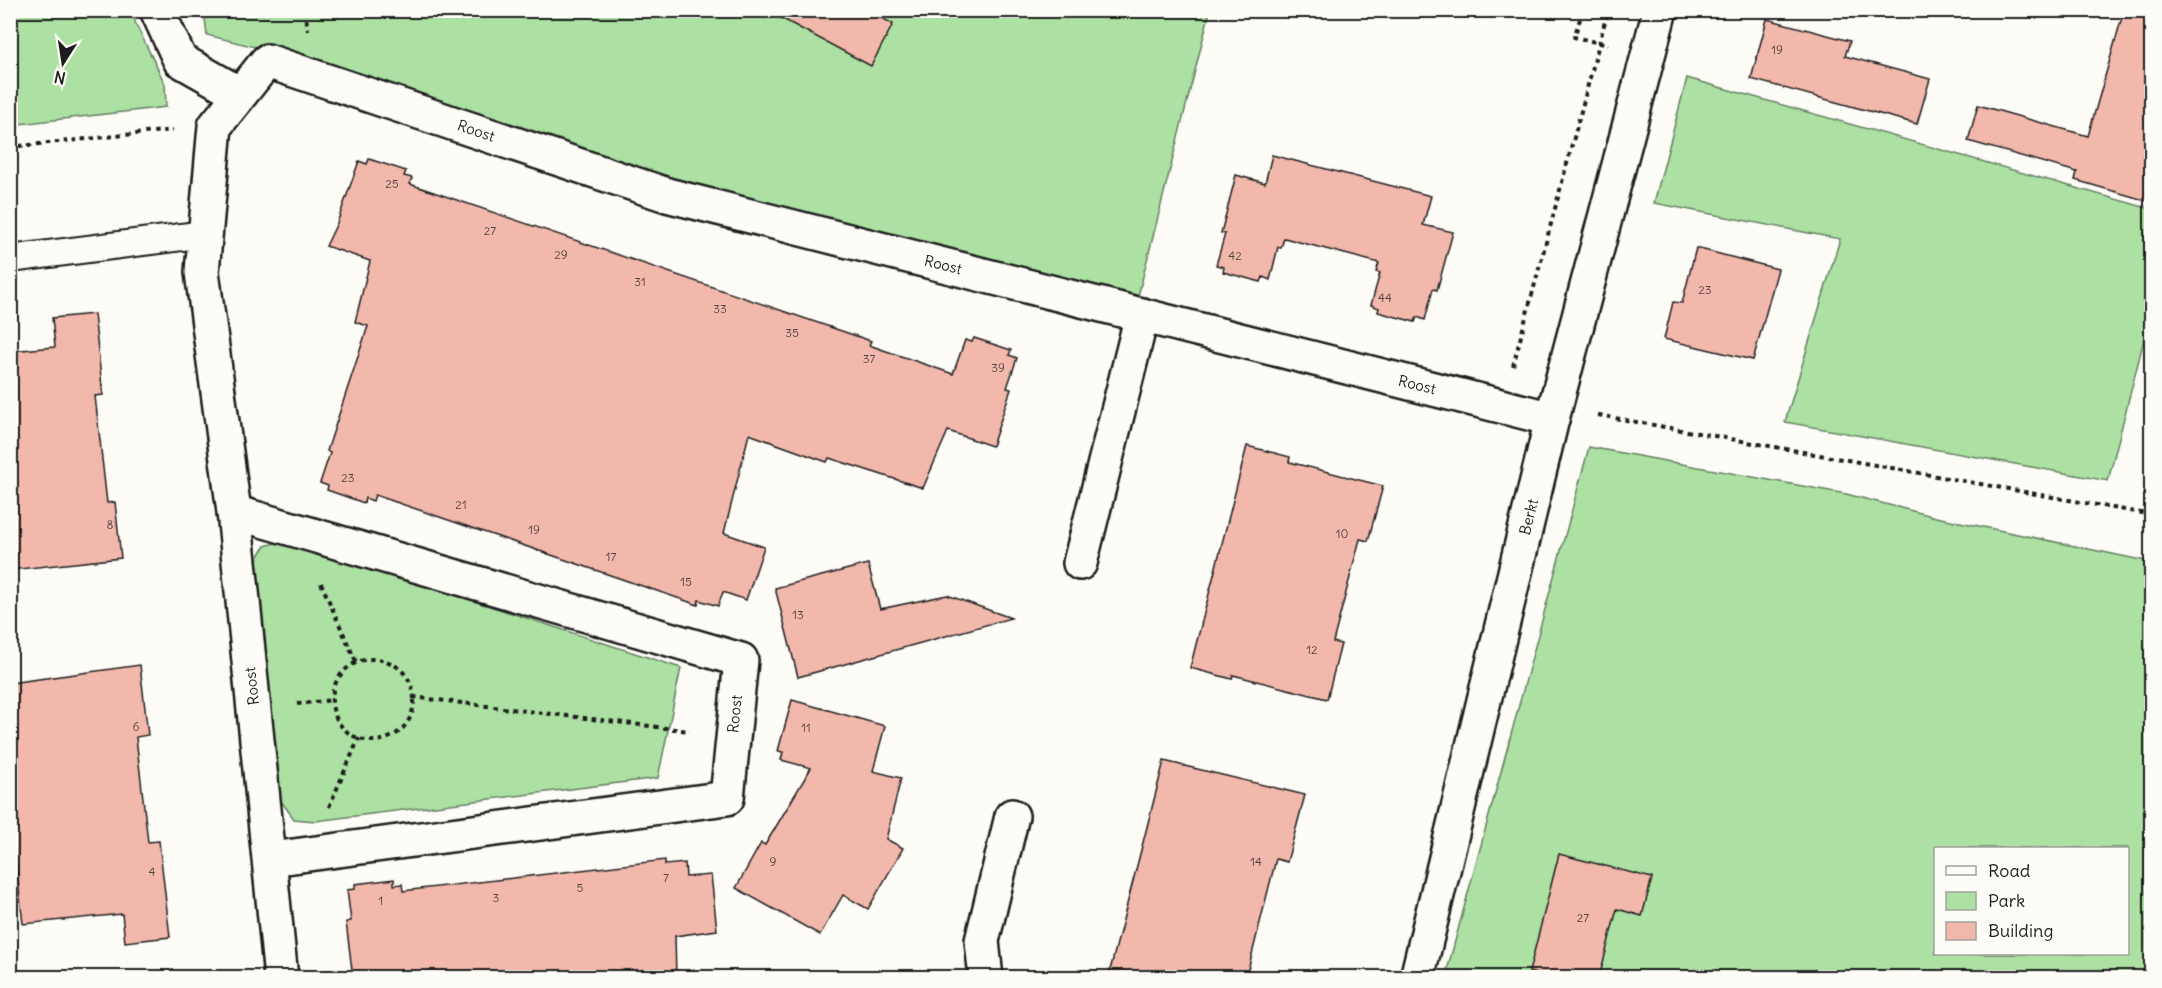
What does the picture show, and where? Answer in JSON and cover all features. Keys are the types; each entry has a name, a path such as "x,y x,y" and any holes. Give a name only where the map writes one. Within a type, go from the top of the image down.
{"street":[{"path":"157,10 180,60 240,94"},
{"name":"Berkt","path":"1417,978 1554,413 1660,10"},
{"name":"Roost","path":"281,978 234,512 202,272 215,126 267,61 667,195 1502,407 1554,413"},
{"path":"1080,563 1142,315"},
{"name":"Roost","path":"234,512 741,660 728,798 270,859"},
{"path":"986,978 982,941 1012,816"}],"lane":[{"path":"10,259 205,234"}],"path":[{"path":"1583,10 1574,37 1599,42 1646,57"},
{"path":"1502,407 1608,10"},
{"path":"10,147 215,126"},
{"path":"1554,413 2151,515"},
{"path":"297,531 356,662"},
{"path":"376,660 394,665 411,685 413,697 410,717 398,732 379,740 359,738 346,731 338,721 332,700 336,681 345,670 356,662 376,660"},
{"path":"413,697 733,736"},
{"path":"309,854 359,738"}],"green space":[{"path":"10,11 134,11 135,22 165,84 166,107 11,125"},
{"path":"204,11 1210,11 1138,296 959,256 657,180 303,59 207,35"},
{"path":"1687,78 2151,209 2151,312 2108,481 1785,422 1840,239 1654,203"},
{"path":"1589,447 1846,494 1936,517 2151,562 2151,977 1445,978"},
{"path":"286,540 681,668 658,778 315,821 294,819 278,797 252,567 265,546"}],"building":[{"path":"766,10 867,10 893,24 871,66"},
{"path":"2124,10 2151,10 2151,202 2075,180 2077,172 1968,141 1978,105 2088,136"},
{"path":"1767,19 1850,41 1845,56 1930,79 1917,124 1751,79"},
{"path":"1272,155 1431,196 1423,225 1453,232 1437,290 1433,289 1425,320 1417,317 1415,322 1378,312 1379,308 1371,305 1380,273 1376,272 1379,263 1284,238 1281,248 1278,247 1270,280 1263,277 1261,282 1223,272 1224,267 1216,265 1225,234 1221,233 1236,175 1265,183"},
{"path":"369,159 406,171 404,176 412,178 410,184 871,341 869,345 953,374 965,340 972,342 974,338 1011,350 1009,355 1017,358 1007,388 1011,389 992,446 948,431 923,488 829,458 827,462 749,434 724,533 764,547 746,600 723,592 718,606 699,600 698,605 375,495 373,501 365,498 364,503 327,490 328,486 320,483 330,453 327,451 368,326 355,322 370,261 326,246 337,223 359,161 367,164"},
{"path":"1696,248 1778,269 1753,360 1664,339 1673,302 1682,303"},
{"path":"94,314 103,395 95,396 107,503 115,502 121,558 10,570 10,351 55,347 52,318"},
{"path":"1247,446 1290,457 1289,462 1383,486 1368,541 1360,539 1333,642 1341,644 1327,699 1233,675 1232,679 1190,668"},
{"path":"868,564 880,609 947,595 1011,618 798,677 775,588"},
{"path":"140,665 148,735 136,737 148,842 159,841 170,937 125,942 122,914 23,924 10,809 10,683"},
{"path":"792,700 885,726 873,771 901,778 886,839 903,848 868,909 843,895 820,935 736,888 761,843 765,845 811,768 781,760 783,752 778,751"},
{"path":"1164,761 1305,795 1287,862 1276,859 1246,978 1108,978"},
{"path":"1559,854 1652,878 1642,916 1617,909 1599,978 1552,978 1529,972"},
{"path":"665,860 665,865 685,863 686,877 711,875 717,930 675,936 676,978 353,978 346,922 351,921 347,890 355,889 355,884 394,879 394,885 402,884 403,891"}]}
